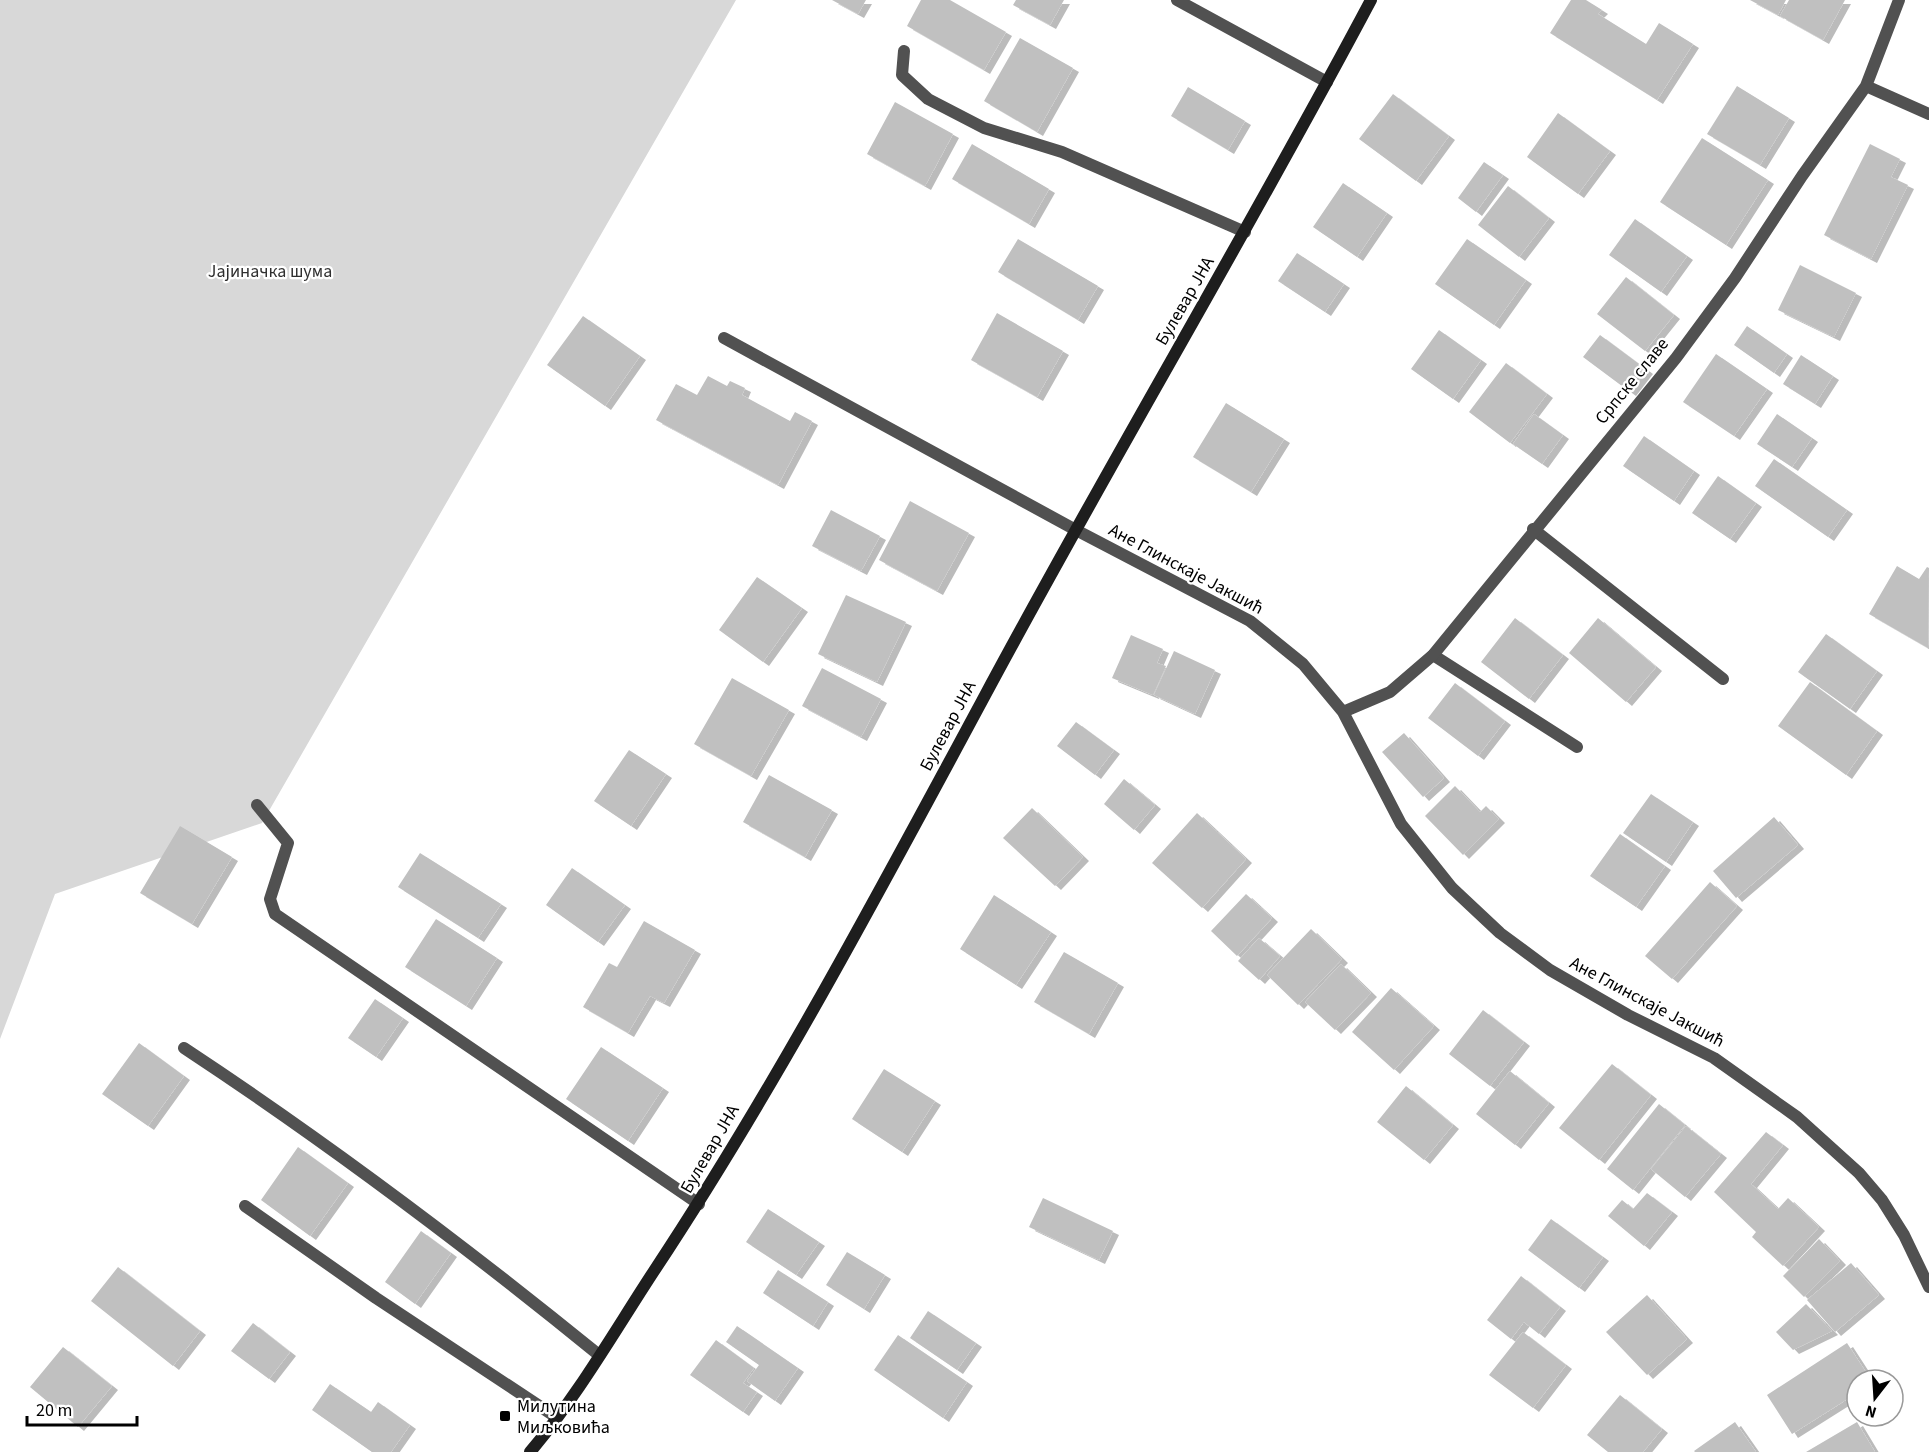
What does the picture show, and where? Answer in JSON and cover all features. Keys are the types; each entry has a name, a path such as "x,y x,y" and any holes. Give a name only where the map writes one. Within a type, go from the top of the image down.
{"main road":[{"name":"Булевар ЈНА","path":"537,1449 556,1417 699,1204 877,897 1074,529 1245,232 1371,0"}],"street":[{"path":"1177,0 1327,82"},
{"name":"Српске славе","path":"1343,712 1390,692 1433,655 1533,529 1676,358 1772,226 1802,176 1866,86 1899,0"},
{"path":"904,51 902,75 928,99 984,128 1062,152 1245,232"},
{"path":"1866,86 1929,114"},
{"name":"Ане Глинскаје Јакшић","path":"724,338 1074,529 1250,621 1303,664 1343,712 1401,824 1452,888 1500,933 1550,970 1628,1015 1714,1058 1797,1117 1859,1173 1882,1200 1905,1235 1929,1287"},
{"path":"1533,529 1723,679"},
{"path":"1433,655 1576,747"},
{"path":"257,805 288,843 270,899 275,914 699,1204"},
{"path":"184,1048 289,1117 425,1217 599,1355"},
{"path":"245,1206 376,1298 556,1417"}],"green space":[{"name":"Јајиначка шума","path":"0,0 736,0 262,823 55,894 0,1039"}],"building":[{"path":"832,0 866,0 858,14"},
{"path":"921,0 950,0 1006,32 984,70 907,26"},
{"path":"1016,0 1064,0 1050,25 1013,5"},
{"path":"1571,0 1586,0 1602,10 1598,14 1646,44 1659,23 1693,44 1657,100 1550,33"},
{"path":"1750,0 1786,0 1778,15"},
{"path":"1789,0 1845,0 1823,40 1780,16"},
{"path":"1020,38 1073,68 1037,132 984,101"},
{"path":"1737,86 1789,118 1760,165 1707,134"},
{"path":"1188,87 1245,121 1228,150 1171,116"},
{"path":"1393,94 1449,136 1416,181 1359,139"},
{"path":"895,102 953,134 925,186 867,154"},
{"path":"1558,113 1610,151 1578,194 1527,157"},
{"path":"1702,138 1768,180 1726,245 1660,202"},
{"path":"972,144 1049,189 1029,224 952,179"},
{"path":"1870,144 1900,159 1891,177 1908,185 1871,259 1824,235"},
{"path":"1484,162 1503,175 1476,212 1458,198"},
{"path":"1343,183 1387,213 1357,257 1313,227"},
{"path":"1508,186 1549,218 1519,257 1478,225"},
{"path":"1635,219 1687,256 1661,292 1609,255"},
{"path":"1018,239 1098,286 1078,320 998,272"},
{"path":"1467,239 1526,280 1494,325 1435,284"},
{"path":"1297,253 1344,284 1325,312 1278,281"},
{"path":"1800,265 1856,293 1834,337 1778,310"},
{"path":"1626,277 1674,315 1645,351 1597,314"},
{"path":"997,313 1063,351 1037,397 971,360"},
{"path":"583,316 640,356 605,406 547,365"},
{"path":"1747,326 1787,354 1774,373 1734,345"},
{"path":"1439,330 1481,360 1453,399 1411,369"},
{"path":"1600,335 1647,370 1630,392 1583,357"},
{"path":"1716,354 1767,389 1734,436 1683,402"},
{"path":"1801,355 1833,376 1815,404 1783,384"},
{"path":"1506,363 1547,394 1510,443 1469,412"},
{"path":"708,376 727,386 730,381 745,388 742,395 790,421 795,412 812,421 778,485 656,420 676,384 697,395"},
{"path":"1226,403 1284,439 1251,492 1193,457"},
{"path":"1534,414 1563,435 1542,464 1513,444"},
{"path":"1777,414 1812,438 1792,467 1757,444"},
{"path":"1644,436 1694,471 1674,501 1623,466"},
{"path":"1774,459 1847,510 1828,537 1755,486"},
{"path":"1718,476 1756,503 1730,539 1692,513"},
{"path":"910,501 969,533 937,591 879,560"},
{"path":"831,510 880,536 861,571 812,546"},
{"path":"1897,566 1919,579 1927,567 1929,568 1928,648 1869,614"},
{"path":"757,577 802,608 763,662 719,630"},
{"path":"846,595 906,622 877,682 818,654"},
{"path":"1515,618 1563,655 1529,699 1481,662"},
{"path":"1598,618 1656,667 1626,702 1569,653"},
{"path":"1826,634 1877,671 1850,709 1798,672"},
{"path":"1131,635 1163,649 1157,663 1166,666 1153,695 1112,678"},
{"path":"1174,651 1215,670 1195,714 1154,695"},
{"path":"822,668 881,699 861,737 802,706"},
{"path":"732,678 789,710 751,776 694,744"},
{"path":"1810,682 1877,731 1846,775 1778,726"},
{"path":"1455,683 1505,721 1478,756 1428,718"},
{"path":"1076,722 1114,750 1095,775 1057,746"},
{"path":"1404,733 1444,778 1423,797 1382,752"},
{"path":"629,750 666,774 631,826 594,801"},
{"path":"769,775 832,810 805,857 743,822"},
{"path":"1124,779 1155,805 1134,830 1104,804"},
{"path":"1455,786 1480,812 1486,806 1499,819 1463,855 1425,816"},
{"path":"1651,794 1693,822 1666,862 1623,833"},
{"path":"1032,808 1083,857 1055,886 1003,838"},
{"path":"1197,813 1246,859 1202,908 1152,863"},
{"path":"1774,817 1798,845 1736,898 1713,871"},
{"path":"180,826 232,857 192,924 140,893"},
{"path":"1620,834 1665,866 1636,907 1590,876"},
{"path":"420,853 501,904 478,938 398,887"},
{"path":"572,868 625,905 598,942 546,905"},
{"path":"1710,882 1737,906 1672,979 1645,956"},
{"path":"1246,894 1272,918 1237,956 1211,931"},
{"path":"994,895 1051,932 1016,985 960,949"},
{"path":"436,919 497,958 466,1006 405,967"},
{"path":"644,921 695,950 664,1003 650,996 628,1033 583,1007 609,963 617,967"},
{"path":"1311,929 1342,959 1298,1005 1267,975"},
{"path":"1259,938 1280,956 1259,980 1238,961"},
{"path":"1064,952 1118,983 1089,1034 1034,1002"},
{"path":"1341,964 1371,993 1335,1030 1305,1002"},
{"path":"1391,988 1434,1026 1394,1070 1352,1032"},
{"path":"375,999 403,1018 376,1057 348,1038"},
{"path":"1483,1010 1524,1042 1490,1086 1449,1054"},
{"path":"139,1043 184,1076 148,1126 102,1094"},
{"path":"601,1047 663,1088 628,1141 566,1099"},
{"path":"1612,1064 1651,1095 1599,1160 1559,1128"},
{"path":"884,1069 935,1101 902,1152 852,1119"},
{"path":"1510,1071 1549,1103 1515,1145 1476,1114"},
{"path":"1406,1086 1453,1125 1424,1160 1377,1122"},
{"path":"1659,1104 1685,1125 1633,1190 1607,1169"},
{"path":"1686,1126 1721,1154 1685,1197 1651,1169"},
{"path":"1766,1132 1783,1145 1751,1184 1778,1209 1788,1198 1819,1227 1783,1266 1752,1237 1756,1232 1714,1192"},
{"path":"298,1147 348,1183 310,1236 261,1200"},
{"path":"1647,1193 1672,1212 1644,1246 1608,1216 1622,1200 1633,1209"},
{"path":"1043,1198 1113,1231 1099,1260 1029,1227"},
{"path":"768,1209 819,1242 796,1275 746,1242"},
{"path":"1551,1219 1603,1257 1579,1288 1528,1250"},
{"path":"421,1231 451,1253 415,1304 385,1282"},
{"path":"1819,1239 1840,1261 1804,1297 1783,1276"},
{"path":"847,1252 885,1275 864,1309 826,1285"},
{"path":"1851,1263 1879,1295 1835,1332 1807,1300"},
{"path":"118,1267 200,1331 173,1366 91,1301"},
{"path":"778,1270 828,1302 813,1326 763,1293"},
{"path":"1521,1276 1560,1307 1539,1334 1524,1322 1511,1339 1487,1320"},
{"path":"1647,1295 1687,1339 1647,1375 1606,1332"},
{"path":"1806,1304 1832,1331 1793,1350 1776,1332"},
{"path":"928,1311 976,1343 957,1370 910,1338"},
{"path":"253,1323 290,1352 269,1379 231,1351"},
{"path":"737,1326 798,1368 775,1401 747,1381 759,1365 726,1342"},
{"path":"1523,1332 1566,1365 1533,1408 1489,1375"},
{"path":"898,1335 967,1382 943,1418 874,1370"},
{"path":"716,1340 754,1368 743,1383 757,1392 743,1412 690,1375"},
{"path":"1847,1343 1863,1368 1845,1368 1845,1401 1792,1434 1767,1395"},
{"path":"63,1347 112,1386 78,1427 30,1387"},
{"path":"330,1384 371,1412 378,1402 410,1425 391,1452 372,1452 312,1410"},
{"path":"1620,1395 1662,1429 1643,1452 1608,1452 1587,1435"},
{"path":"1735,1422 1756,1452 1694,1451"},
{"path":"1847,1428 1861,1428 1875,1452 1806,1452"}],"place":[{"name":"Милутина Миљковића","path":"505,1416"}]}
